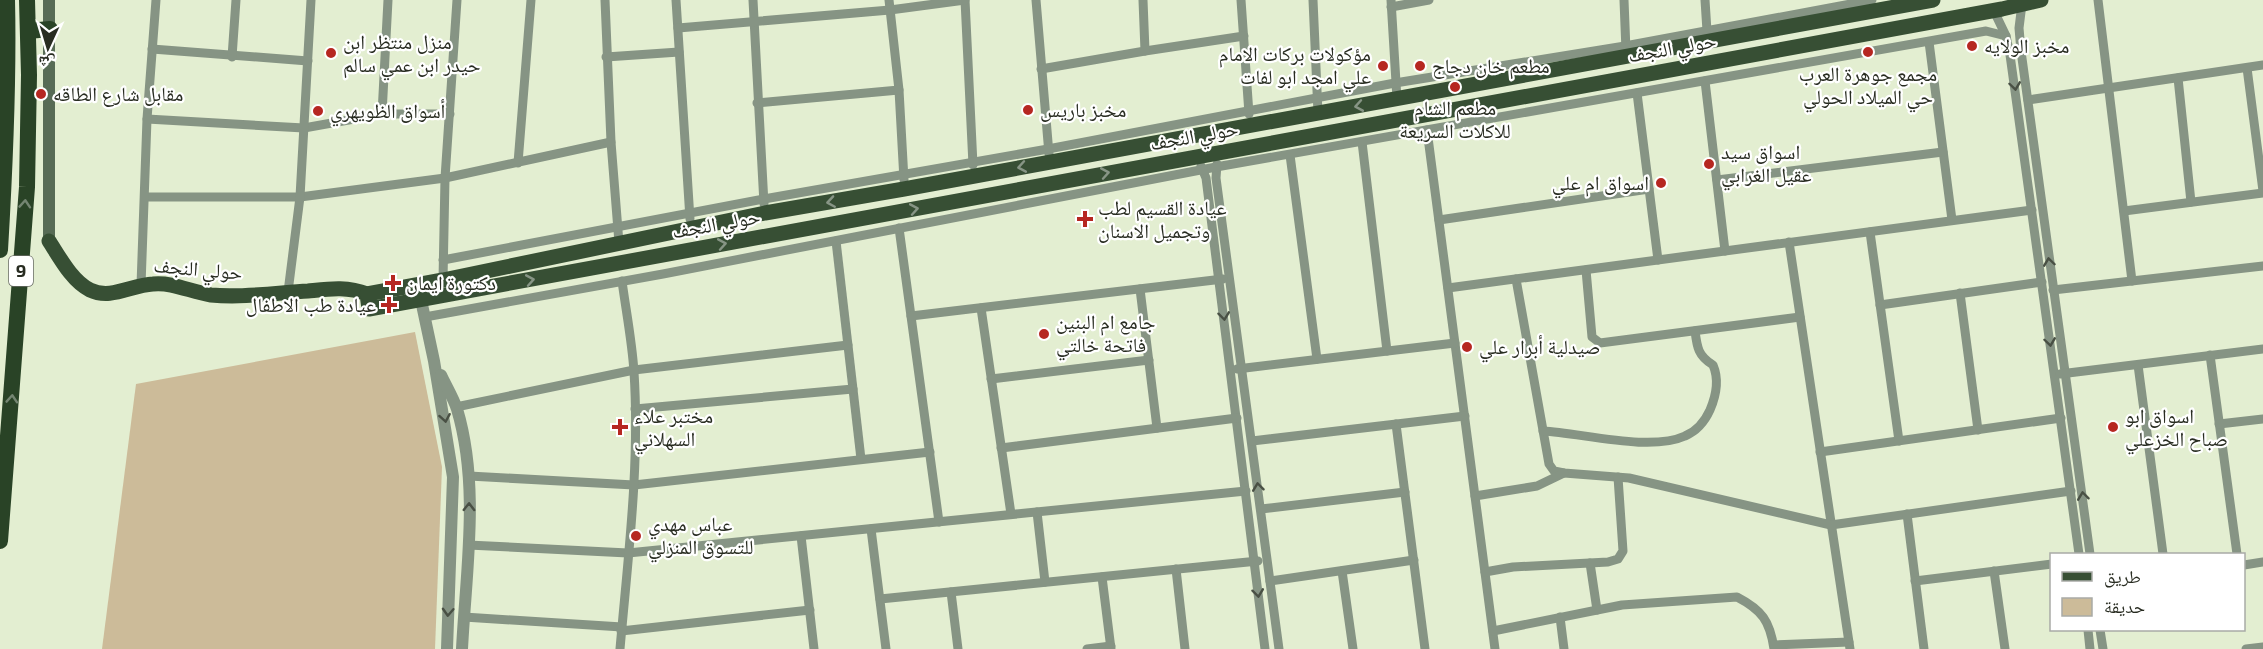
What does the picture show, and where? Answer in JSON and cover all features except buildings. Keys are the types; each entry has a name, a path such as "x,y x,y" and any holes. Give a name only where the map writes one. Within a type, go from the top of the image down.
{"highway":[{"name":"9","path":"0,250 8,120 6,0"},
{"name":"9","path":"0,541 27,187 27,0"},
{"path":"28,31 50,29"}],"main road":[{"path":"49,0 49,242"},
{"name":"حولي النجف","path":"368,301 443,280 619,243 691,220 1317,106 1396,99 1500,81 1546,65 1762,26 1933,0"},
{"name":"حولي النجف","path":"49,242 76,280 88,289 100,293 111,293 141,285 168,284 219,295 347,289 368,301 421,300 1198,164 1224,152 1994,11 2041,0"},
{"path":"1500,81 1496,91 1501,101"},
{"path":"1459,88 1465,99 1464,108"}],"street":[{"path":"141,285 147,119 156,0"},
{"path":"232,57 236,0"},
{"path":"288,292 300,197 311,0"},
{"path":"382,114 388,0"},
{"path":"443,280 445,178 457,0"},
{"path":"518,163 531,0"},
{"path":"605,0 606,57 619,243"},
{"path":"443,260 618,226 691,220 676,0"},
{"path":"753,0 764,206"},
{"path":"889,0 899,90 904,182"},
{"path":"678,28 890,10 965,0 973,169"},
{"path":"1036,0 1049,156"},
{"path":"1143,0 1145,51"},
{"path":"1241,0 1249,118"},
{"path":"1313,0 1317,106 1395,83 1546,65"},
{"path":"1396,99 1391,4 1429,0"},
{"path":"1624,0 1626,51 1707,30 1762,26 1872,0"},
{"path":"1705,0 1707,30"},
{"path":"2098,0 2132,281"},
{"path":"2022,4 2020,40 2090,553"},
{"path":"1994,11 2006,36 2079,553"},
{"path":"425,317 836,242 1198,164 1216,167 1290,155 1986,31 2006,36"},
{"path":"1041,69 1244,36"},
{"path":"1929,42 1952,220"},
{"path":"152,49 232,57 308,61"},
{"path":"606,57 680,52"},
{"path":"2028,100 2263,65"},
{"path":"2124,211 2263,192 2247,68"},
{"path":"2178,78 2191,202"},
{"path":"1705,81 1725,251"},
{"path":"757,103 899,90"},
{"path":"1637,93 1658,260"},
{"path":"147,119 304,128 382,114 450,114"},
{"path":"1427,130 1495,649"},
{"path":"145,197 300,197 445,178 611,142"},
{"path":"1362,142 1387,351"},
{"path":"1224,152 1216,167 1279,649"},
{"path":"1717,180 1943,152"},
{"path":"1290,155 1317,359"},
{"path":"1198,164 1219,279 1265,649"},
{"path":"1439,220 1649,189"},
{"path":"1448,288 2032,210"},
{"path":"899,228 939,522"},
{"path":"1870,232 1899,441"},
{"path":"836,242 861,459"},
{"path":"1493,631 1622,605 1737,597 1754,605 1764,618 1772,632 1774,647 1850,646 1789,242"},
{"path":"2053,290 2263,266"},
{"path":"1586,270 1592,337 1599,343 1800,317"},
{"path":"911,315 1231,277"},
{"path":"1516,279 1549,464 1554,471 1629,478 1832,525 2070,491"},
{"path":"620,649 634,485 635,409 634,370 622,281"},
{"path":"1880,305 2042,282"},
{"path":"1140,289 1157,428"},
{"path":"1960,293 1978,430"},
{"path":"421,300 434,361 453,477 447,649"},
{"path":"981,308 1011,514"},
{"path":"1543,431 1643,442 1669,441 1692,432 1698,428 1708,414 1717,384 1713,365 1702,358 1698,350 1695,331"},
{"path":"1231,369 1455,343"},
{"path":"456,407 634,370 848,345"},
{"path":"2055,375 2263,349"},
{"path":"2210,355 2237,553"},
{"path":"991,380 1149,360"},
{"path":"434,361 456,407 464,438 469,476 462,649"},
{"path":"2138,364 2163,553"},
{"path":"635,409 853,389"},
{"path":"1252,441 1465,416"},
{"path":"1001,447 1237,418"},
{"path":"1820,452 2061,418"},
{"path":"2219,424 2263,419"},
{"path":"1396,424 1425,649"},
{"path":"469,476 634,485 930,452"},
{"path":"1475,496 1537,486 1564,473"},
{"path":"1485,572 1513,567 1608,562 1618,559 1623,551 1618,477"},
{"path":"468,545 628,553 1246,490"},
{"path":"1261,509 1405,492"},
{"path":"1037,512 1045,582"},
{"path":"1907,514 1924,649"},
{"path":"871,529 886,649"},
{"path":"801,536 814,649"},
{"path":"880,599 1267,560"},
{"path":"1270,581 1414,560"},
{"path":"2245,565 2263,562"},
{"path":"1590,563 1597,610"},
{"path":"1916,581 2050,564"},
{"path":"1176,569 1185,649"},
{"path":"1342,571 1353,649"},
{"path":"1994,571 2005,649"},
{"path":"1087,649 1111,647 1102,577"},
{"path":"951,592 958,649"},
{"path":"464,617 622,629 810,610"},
{"path":"1560,617 1564,649"},
{"path":"2088,631 2090,649"},
{"path":"2100,631 2103,649"},
{"path":"2246,649 2263,647"}],"green space":[{"path":"415,332 442,467 435,649 102,649 136,384"}],"place":[{"name":"مخبز الولايه","path":"1972,46"},
{"name":"مجمع جوهرة العرب حي الميلاد الحولي","path":"1868,52"},
{"name":"منزل منتظر ابن حيدر ابن عمي سالم","path":"331,53"},
{"name":"مؤكولات بركات الامام علي امجد ابو لفات","path":"1383,66"},
{"name":"مطعم خان دجاج","path":"1420,66"},
{"name":"مطعم الشام للاكلات السريعة","path":"1455,87"},
{"name":"مقابل شارع الطاقه","path":"41,94"},
{"name":"مخبز باريس","path":"1028,110"},
{"name":"أسواق الظويهري","path":"318,111"},
{"name":"اسواق سيد عقيل الغرابي","path":"1709,164"},
{"name":"اسواق ام علي","path":"1661,183"},
{"name":"عيادة القسيم لطب وتجميل الاسنان","path":"1085,219"},
{"name":"دكتورة ايمان","path":"393,283"},
{"name":"عيادة طب الاطفال","path":"389,305"},
{"name":"جامع ام البنين فاتحة خالتي","path":"1044,334"},
{"name":"صيدلية أبرار علي","path":"1467,347"},
{"name":"مختبر علاء السهلاني","path":"620,427"},
{"name":"اسواق ابو صباح الخزعلي","path":"2113,427"},
{"name":"عباس مهدي للتسوق المنزلي","path":"636,536"}]}
